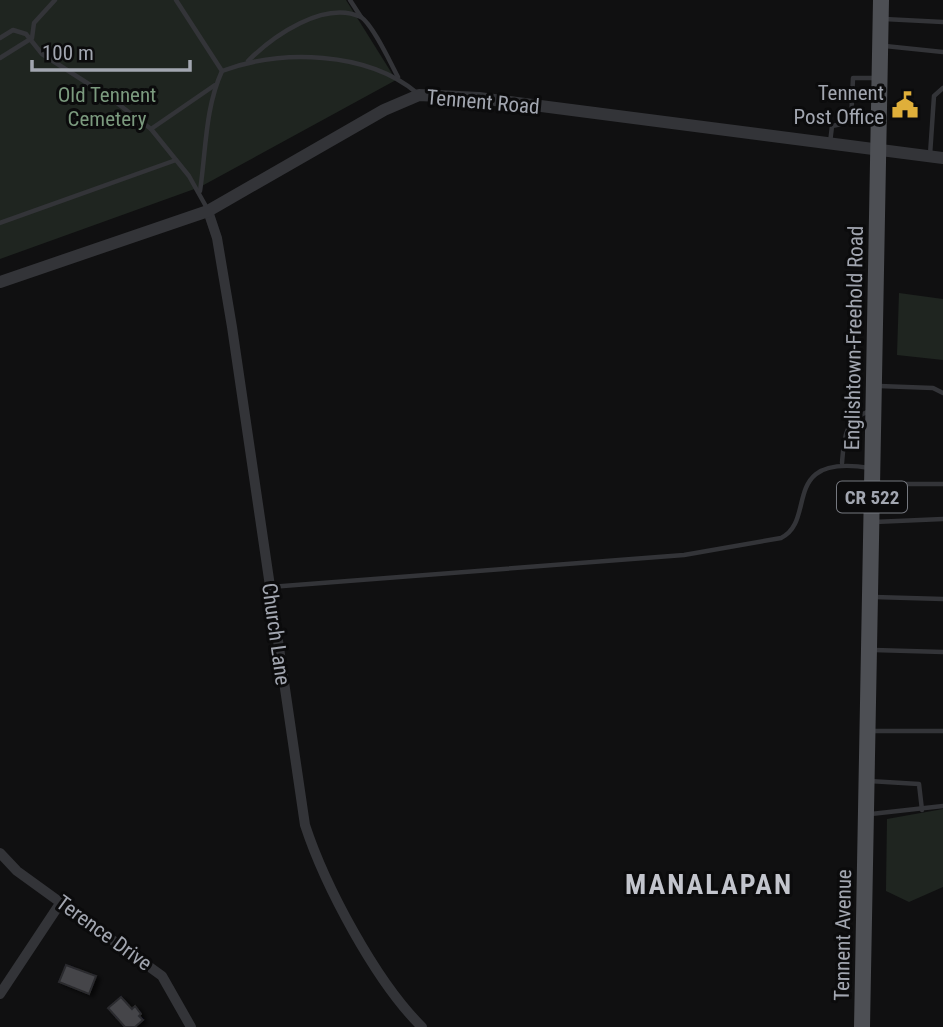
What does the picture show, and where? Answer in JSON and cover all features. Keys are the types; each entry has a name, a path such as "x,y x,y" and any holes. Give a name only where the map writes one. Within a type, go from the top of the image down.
{"main road":[{"name":"Englishtown-Freehold Road","path":"865,844 881,0"},
{"name":"Tennent Avenue","path":"862,1027 865,844"}],"street":[{"name":"Tennent Road","path":"0,282 208,211 384,110 419,95 479,98 937,157"},
{"name":"Church Lane","path":"208,211 217,238 226,289 301,807 311,843 386,986 422,1027"},
{"name":"Terence Drive","path":"0,853 18,871 162,976 191,1027"},
{"path":"0,994 61,902"}],"lane":[{"path":"32,38 34,23 55,0"},
{"path":"176,0 222,71"},
{"path":"350,0 398,77 419,95"},
{"path":"247,62 269,43 318,11 340,9 362,17"},
{"path":"881,19 943,22"},
{"path":"0,38 18,30 32,38 42,54 109,97 151,130 200,191 208,211"},
{"path":"1,56 32,38"},
{"path":"880,46 943,52"},
{"path":"200,191 216,85 222,71 247,62 290,58 333,61 398,77"},
{"path":"830,144 832,126 851,122 853,78 879,78"},
{"path":"151,130 216,85"},
{"path":"937,157 933,96 943,88"},
{"path":"0,223 176,160"},
{"path":"874,385 933,388 943,393"},
{"path":"842,463 844,434 850,421 874,409"},
{"path":"269,587 684,555 781,538 793,528 807,483 815,475 842,463 873,476 943,484"},
{"path":"872,523 943,519"},
{"path":"871,596 943,599"},
{"path":"869,650 943,652"},
{"path":"868,731 943,732"},
{"path":"866,781 919,784 922,810"},
{"path":"866,815 943,806"}],"green space":[{"name":"Old Tennent Cemetery","path":"0,0 346,0 396,80 200,187 0,259"},
{"path":"899,293 943,299 943,360 897,355"},
{"path":"943,809 943,887 909,902 886,891 887,819"}],"building":[{"path":"66,965 96,976 89,994 59,982"},
{"path":"121,997 132,1009 135,1006 141,1014 139,1016 143,1020 135,1027 125,1027 108,1008"}],"place":[{"name":"Tennent Post Office","path":"905,105"}],"district":[{"name":"MANALAPAN","path":"709,884"}]}
